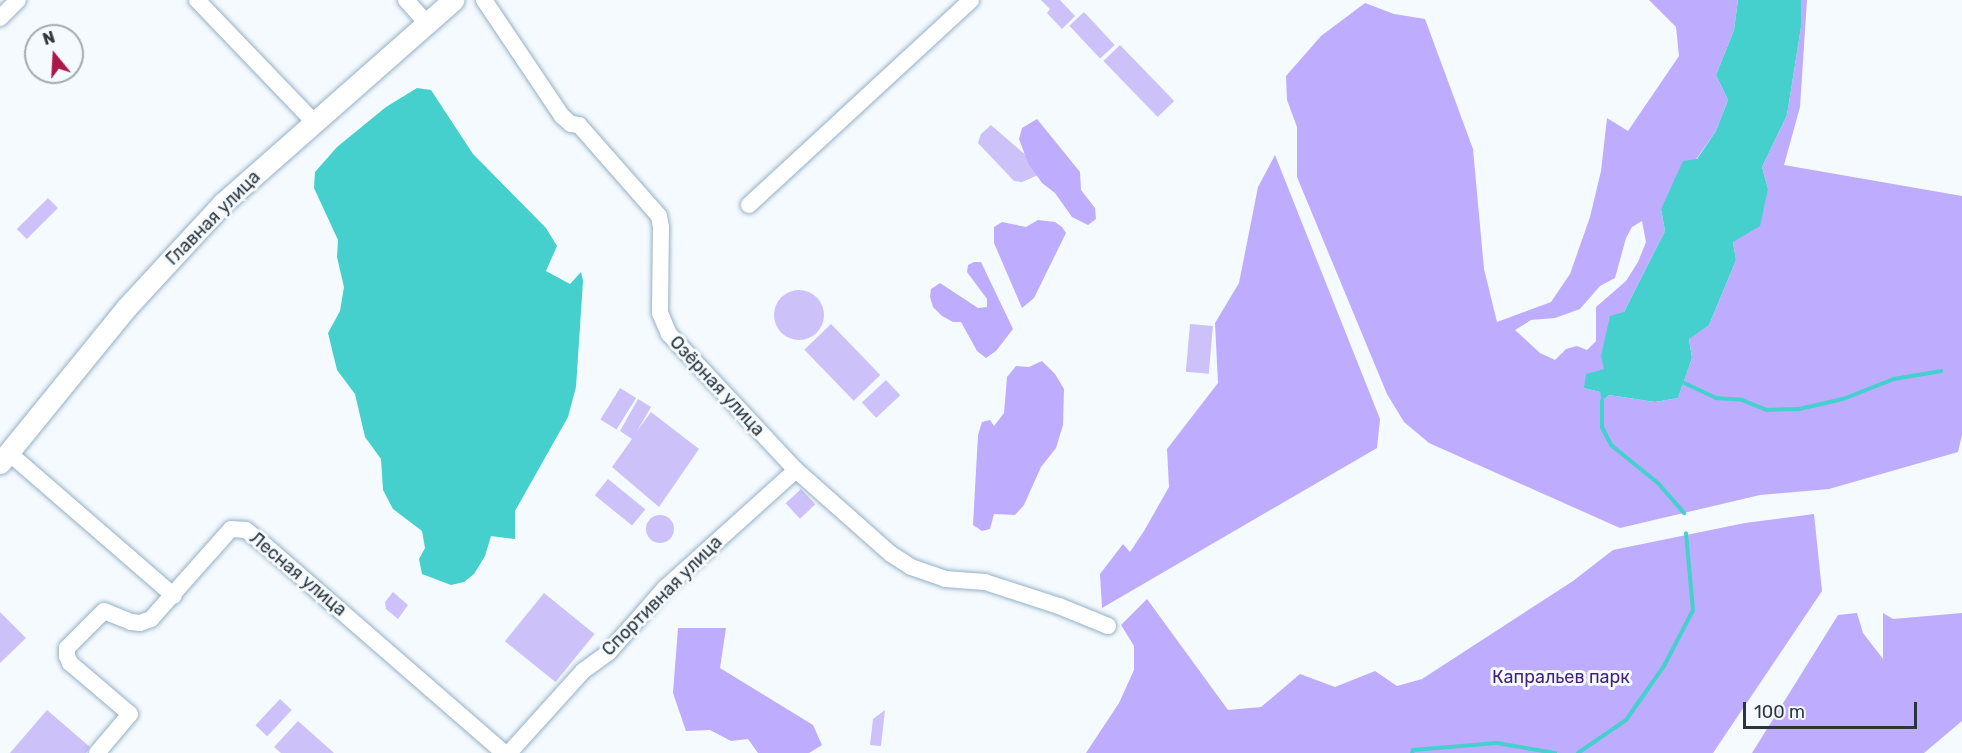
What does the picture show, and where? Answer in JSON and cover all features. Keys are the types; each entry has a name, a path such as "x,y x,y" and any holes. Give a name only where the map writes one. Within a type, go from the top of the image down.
{"main road":[{"name":"Главная улица","path":"4,458 158,272 223,203 453,0"}],"street":[{"path":"0,18 18,0"},
{"path":"197,0 315,123"},
{"path":"406,0 427,23"},
{"name":"Озёрная улица","path":"484,0 562,116 571,124 579,125 659,216 661,227 660,313 669,334 796,470 891,554 912,567 945,579 985,582 1059,606 1108,626"},
{"path":"749,205 971,0"},
{"path":"4,458 174,596"},
{"name":"Спортивная улица","path":"509,753 582,671 609,652 665,588 796,470"},
{"name":"Лесная улица","path":"97,753 130,714 70,663 67,648 104,611 140,623 160,612 231,529 246,530 504,753"}],"shaded area":[{"path":"1041,0 1060,0 1075,16 1062,29 1047,13 1050,9"},
{"path":"1084,12 1115,45 1100,59 1069,26"},
{"path":"1120,45 1174,101 1158,117 1103,61"},
{"path":"991,125 1045,172 1022,182 1014,181 978,143 981,134"},
{"path":"48,198 58,208 27,239 17,229"},
{"path":"799,290 813,294 820,301 824,315 820,329 813,336 799,340 785,336 778,329 774,315 778,301 785,294"},
{"path":"831,324 880,375 854,401 804,350"},
{"path":"1190,324 1213,326 1209,374 1186,372"},
{"path":"886,380 900,395 876,418 862,403"},
{"path":"620,388 636,398 617,429 600,419"},
{"path":"638,399 651,407 637,431 651,412 699,449 659,507 612,467 632,439 620,431"},
{"path":"608,479 645,509 632,526 595,495"},
{"path":"801,489 815,504 800,519 786,503"},
{"path":"660,515 670,519 674,529 670,539 660,543 650,539 646,529 650,519"},
{"path":"393,592 408,605 398,619 386,609 385,602"},
{"path":"544,593 595,634 555,682 505,641"},
{"path":"0,612 26,638 0,663"},
{"path":"280,699 292,710 267,736 255,725"},
{"path":"47,710 90,747 86,753 10,753"},
{"path":"885,710 881,746 870,745 873,719"},
{"path":"298,721 334,753 281,753 274,747"}],"green space":[{"path":"1649,0 1738,0 1734,30 1716,75 1728,100 1716,131 1661,209 1665,231 1624,312 1604,369 1584,388 1600,392 1603,400 1609,395 1655,402 1678,398 1692,358 1689,338 1709,325 1736,260 1733,242 1768,189 1762,167 1787,115 1801,27 1801,0 1807,0 1800,107 1784,165 1962,196 1962,435 1958,452 1829,489 1760,495 1620,528 1429,443 1404,422 1387,394 1297,177 1297,127 1287,100 1286,76 1321,36 1365,3 1394,14 1425,19 1473,149 1484,269 1497,322 1551,302 1570,274 1590,217 1601,171 1607,118 1628,131 1679,56 1676,27","holes":["1642,221 1646,242 1638,262 1626,281 1596,307 1596,341 1587,350 1577,346 1566,349 1555,360 1540,353 1515,330 1531,320 1555,318 1580,309 1600,286 1615,278 1626,238 1632,227"]},
{"path":"1037,119 1080,172 1081,190 1095,208 1096,219 1088,225 1072,217 1055,193 1042,183 1028,163 1019,139 1022,128"},
{"path":"1275,155 1380,419 1377,448 1102,608 1100,574 1123,544 1130,552 1144,531 1169,487 1167,449 1218,383 1215,323 1239,283 1258,187"},
{"path":"1038,220 1055,222 1066,233 1034,298 1022,308 994,243 994,227 1002,222 1026,227"},
{"path":"981,262 1013,329 996,351 986,358 977,351 961,322 953,322 942,316 933,307 930,297 931,289 940,283 978,308 987,307 987,299 967,272 968,265"},
{"path":"1042,361 1055,374 1064,389 1063,425 1056,448 1041,467 1024,505 1015,515 994,514 990,529 982,531 973,525 978,435 982,422 990,420 994,426 1004,413 1007,377 1016,366 1029,367"},
{"name":"Капральев парк","path":"1814,514 1822,591 1713,753 1086,753 1119,703 1134,670 1134,646 1121,625 1147,599 1228,710 1261,707 1300,674 1335,687 1375,671 1397,686 1422,679 1573,581 1613,550 1745,523"},
{"path":"1857,613 1863,633 1883,659 1883,613 1893,619 1962,613 1962,721 1924,753 1752,753 1838,615"},
{"path":"678,628 726,628 720,668 813,725 822,745 809,753 758,753 748,739 731,741 710,730 686,731 673,693"}],"water":[{"path":"1738,0 1801,0 1801,27 1787,115 1762,167 1768,189 1760,226 1733,242 1736,260 1709,325 1689,339 1692,358 1678,398 1655,402 1609,395 1602,401 1600,392 1584,388 1586,374 1604,369 1601,356 1610,316 1624,312 1665,231 1661,209 1683,161 1697,159 1716,131 1728,100 1716,75 1734,30"},
{"path":"417,88 431,90 473,154 546,228 557,246 546,271 570,284 581,272 583,281 576,387 568,417 515,511 515,539 491,536 485,556 474,574 464,582 451,585 422,574 419,559 425,548 422,531 393,509 383,490 381,459 365,437 355,394 337,370 328,333 340,311 344,287 337,257 338,240 314,188 315,172 337,147 386,107"}],"waterway":[{"path":"1684,383 1716,398 1742,400 1767,410 1799,409 1843,399 1894,379 1941,371"},
{"path":"1602,401 1602,427 1611,445 1658,483 1684,513"},
{"path":"1578,753 1626,720 1664,666 1693,610 1686,533"},
{"path":"1412,753 1413,750 1497,743 1555,753"}]}
